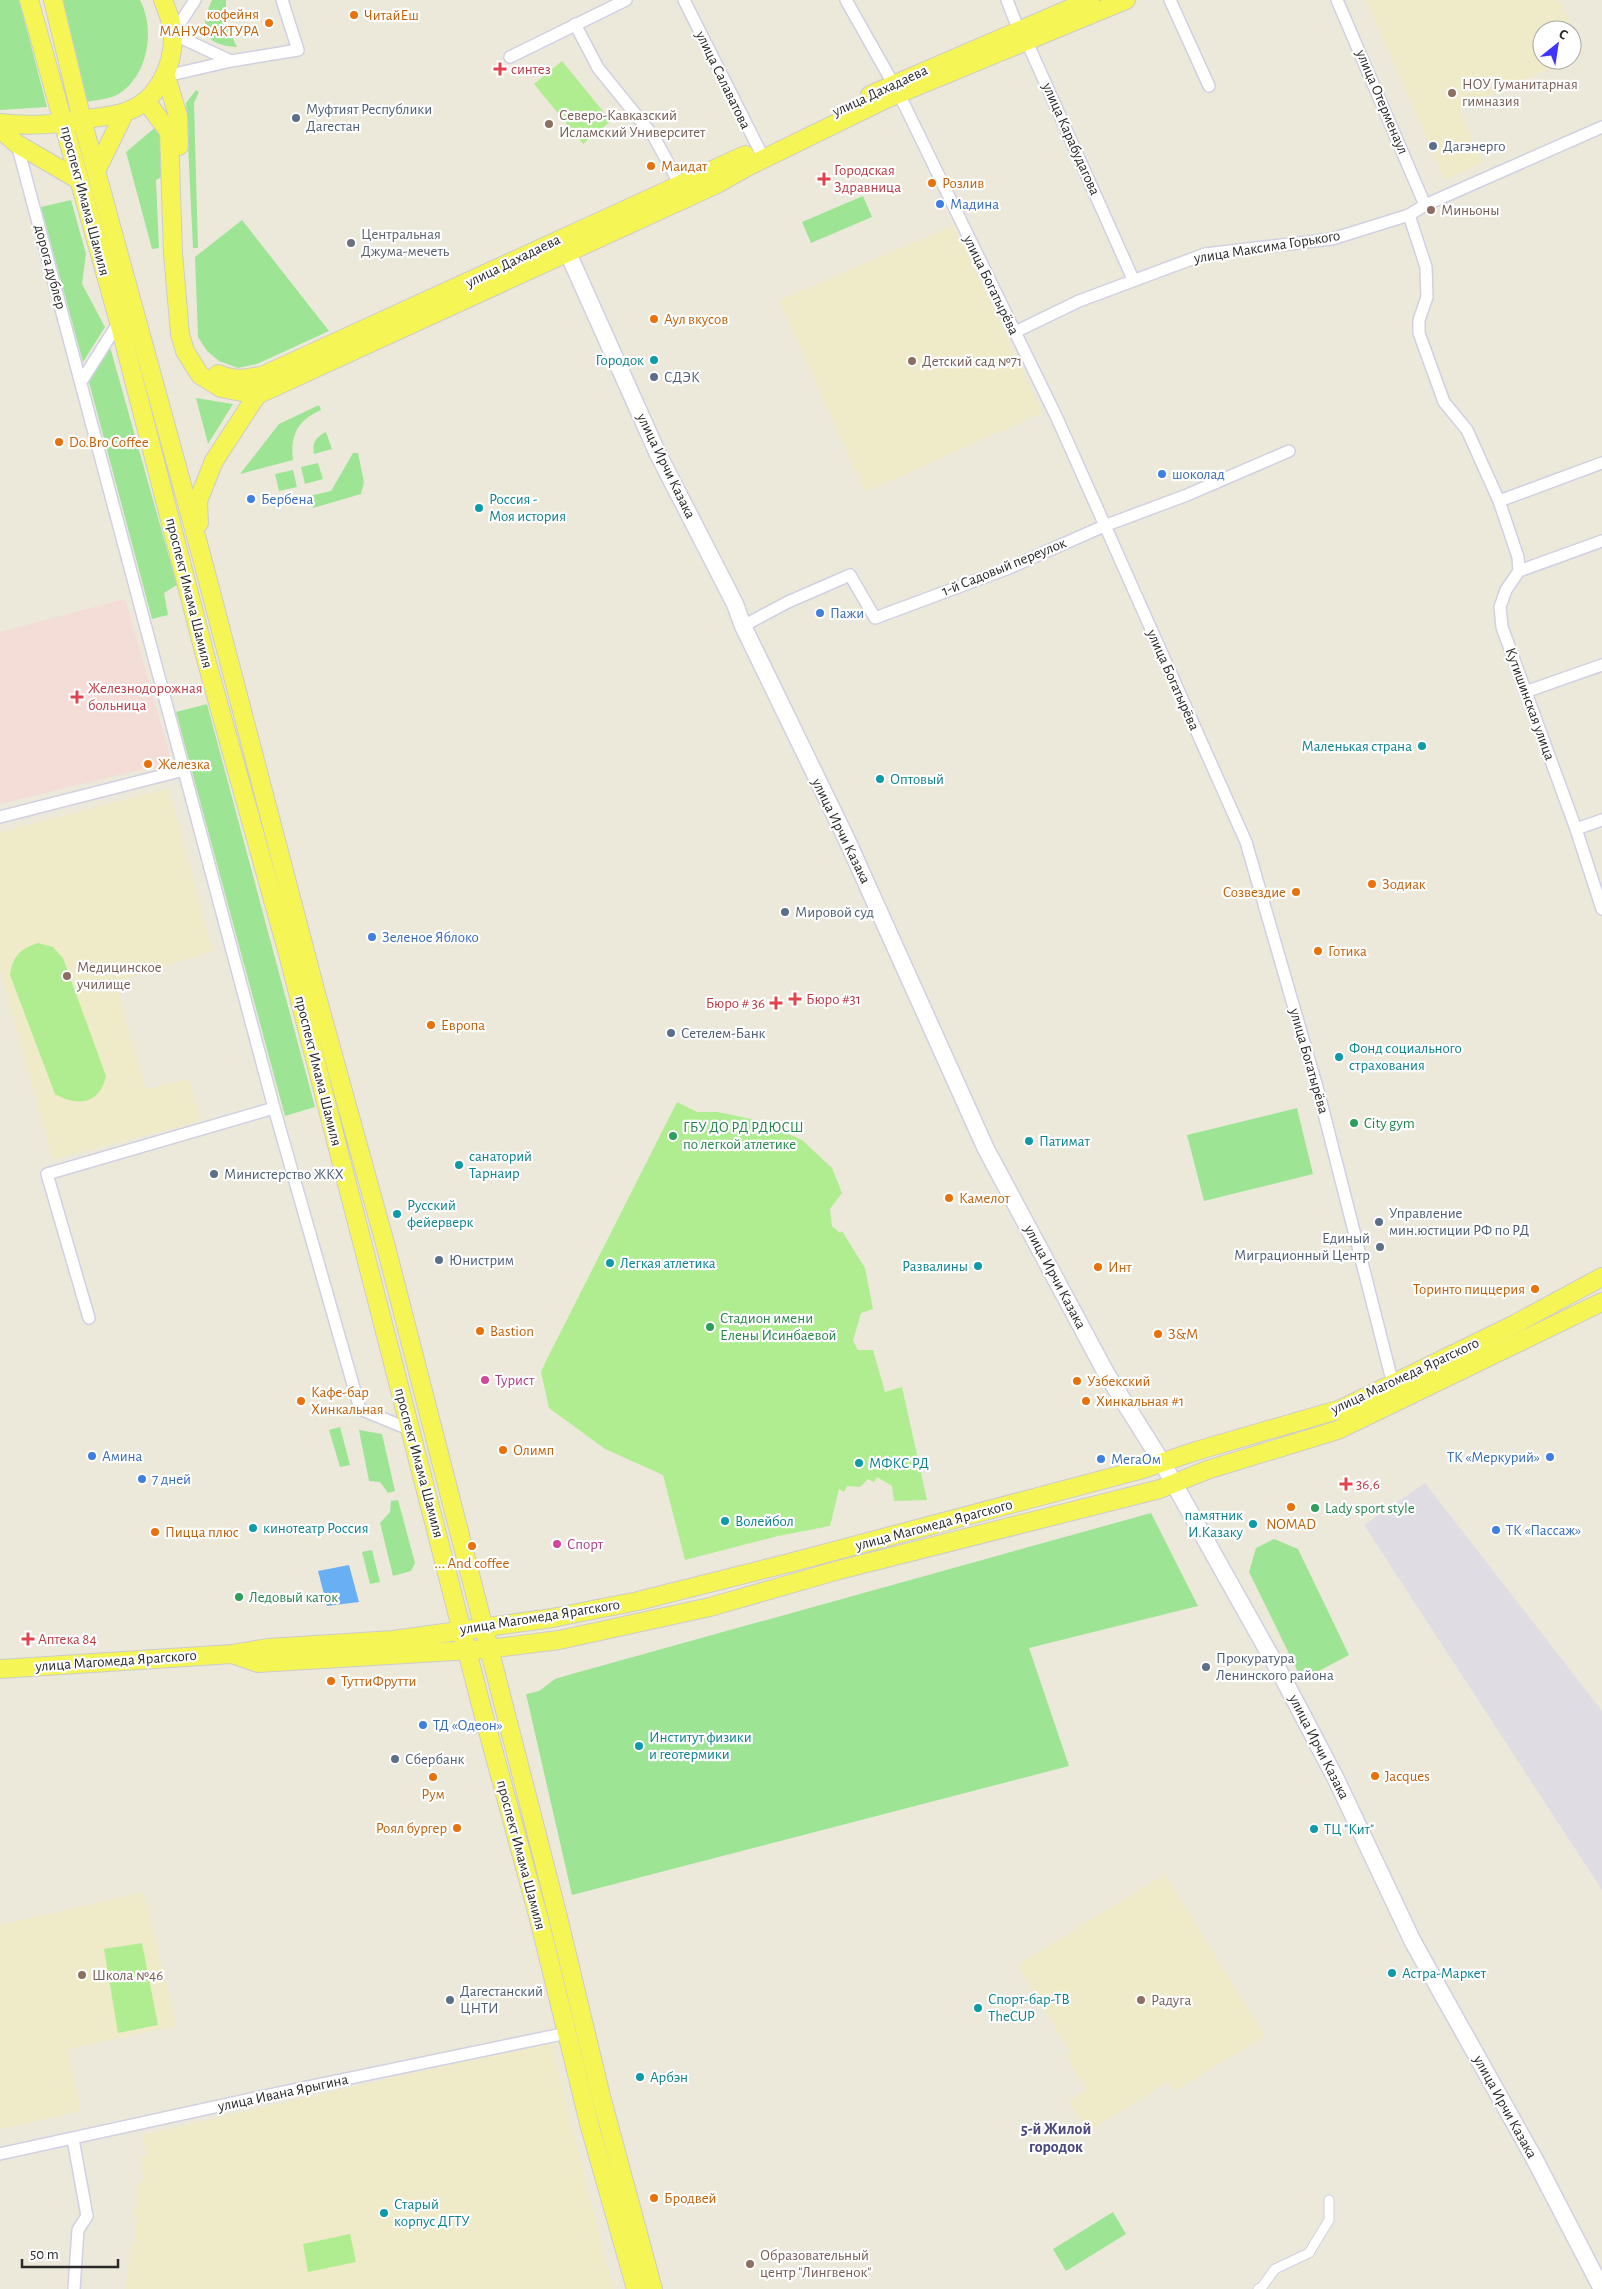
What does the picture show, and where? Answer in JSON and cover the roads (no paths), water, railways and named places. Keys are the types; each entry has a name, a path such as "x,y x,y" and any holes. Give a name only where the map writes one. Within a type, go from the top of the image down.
{"main road":[{"name":"проспект Имама Шамиля","path":"30,0 119,322 207,663 287,950 467,1651 539,1919 590,2127 636,2289"},
{"name":"проспект Имама Шамиля","path":"53,0 82,120 97,169 202,558 317,997 386,1246 557,1913 601,2096 653,2289"},
{"path":"0,123 28,127 64,124 125,112 146,101 166,76 173,34 163,0"},
{"name":"улица Дахадаева","path":"1023,36 1090,0"},
{"name":"улица Дахадаева","path":"166,76 178,116 188,333 194,352 208,369 228,378 246,380 264,375 543,249 564,244 684,192 895,89 1023,36 1126,0"},
{"path":"146,101 169,132 173,253 180,334 185,351 200,375 221,388 257,395 214,461 198,501 202,558"},
{"path":"97,169 125,112"},
{"path":"0,129 17,144 79,180"},
{"name":"улица Дахадаева","path":"257,395 549,261 564,244"},
{"name":"улица Ирчи Казака","path":"564,244 658,454 735,604 743,626 846,838 986,1149 1106,1373 1164,1464 1283,1678 1338,1781 1413,1942 1526,2143 1602,2289"},
{"name":"улица Магомеда Ярагского","path":"232,1654 258,1663 467,1651 559,1640 710,1607 849,1568 1099,1506 1174,1484 1207,1470 1338,1430 1396,1392 1602,1277"},
{"name":"улица Магомеда Ярагского","path":"0,1669 232,1654 268,1648 393,1640 552,1618 638,1601 799,1561 1164,1464 1196,1451 1396,1392 1602,1302"}],"street":[{"path":"195,0 173,34 231,62"},
{"path":"166,76 298,50 282,0"},
{"path":"510,57 626,0"},
{"name":"улица Салаватова","path":"684,0 761,154"},
{"name":"улица Богатырёва","path":"846,0 895,89 1057,418 1246,842 1319,1094 1396,1392"},
{"name":"улица Карабудагова","path":"1008,0 1134,279"},
{"path":"1170,0 1209,86"},
{"name":"улица Отерменаул","path":"1338,0 1425,204"},
{"path":"575,24 598,68 654,138 684,192"},
{"name":"улица Максима Горького","path":"1015,332 1079,301 1205,254 1332,239 1409,215 1425,204 1602,127"},
{"name":"дорога дублер","path":"17,144 274,1108 360,1410 411,1430"},
{"path":"1409,215 1426,267 1427,297 1419,320 1419,333 1444,402 1466,430 1499,501 1518,557 1519,571 1602,541"},
{"path":"82,386 119,322"},
{"name":"1-й Садовый переулок","path":"743,626 788,602 850,575 875,618 1009,568 1104,526 1187,495 1289,450"},
{"path":"1499,501 1602,463"},
{"name":"Кутишинская улица","path":"1519,571 1506,590 1500,607 1502,627 1576,829 1602,909"},
{"path":"1526,692 1602,665"},
{"path":"0,817 184,770"},
{"path":"1576,829 1602,820"},
{"path":"89,1318 47,1174 274,1108"},
{"name":"улица Ивана Ярыгина","path":"0,2154 283,2092 567,2033"},
{"path":"73,2139 87,2216 78,2230 74,2289"},
{"path":"1258,2289 1262,2287 1275,2269 1309,2253 1329,2220 1329,2200"}],"water":[{"path":"349,1565 359,1602 327,1606 318,1571"}],"place":[{"name":"ЧитайЕш","path":"354,15"},
{"name":"кофейня МАНУФАКТУРА","path":"269,23"},
{"name":"синтез","path":"500,69"},
{"name":"НОУ Гуманитарная гимназия","path":"1452,93"},
{"name":"Муфтият Республики Дагестан","path":"296,118"},
{"name":"Северо-Кавказский Исламский Университет","path":"549,124"},
{"name":"Дагэнерго","path":"1433,146"},
{"name":"Маидат","path":"651,166"},
{"name":"Городская Здравница","path":"824,179"},
{"name":"Розлив","path":"932,183"},
{"name":"Мадина","path":"940,204"},
{"name":"Миньоны","path":"1431,210"},
{"name":"Центральная Джума-мечеть","path":"351,243"},
{"name":"Аул вкусов","path":"654,319"},
{"name":"Городок","path":"654,360"},
{"name":"Детский сад №71","path":"912,361"},
{"name":"СДЭК","path":"654,377"},
{"name":"Do.Bro Coffee","path":"59,442"},
{"name":"шоколад","path":"1162,474"},
{"name":"Бербена","path":"251,499"},
{"name":"Россия - Моя история","path":"479,508"},
{"name":"Пажи","path":"820,613"},
{"name":"Железнодорожная больница","path":"77,697"},
{"name":"Маленькая страна","path":"1422,746"},
{"name":"Железка","path":"148,764"},
{"name":"Оптовый","path":"880,779"},
{"name":"Зодиак","path":"1372,884"},
{"name":"Созвездие","path":"1296,892"},
{"name":"Мировой суд","path":"785,912"},
{"name":"Зеленое Яблоко","path":"372,937"},
{"name":"Готика","path":"1318,951"},
{"name":"Медицинское училище","path":"67,976"},
{"name":"Бюро #31","path":"795,999"},
{"name":"Бюро # 36","path":"776,1003"},
{"name":"Европа","path":"431,1025"},
{"name":"Сетелем-Банк","path":"671,1033"},
{"name":"Фонд социального страхования","path":"1339,1057"},
{"name":"City gym","path":"1354,1123"},
{"name":"ГБУ ДО РД РДЮСШ по легкой атлетике","path":"673,1136"},
{"name":"Патимат","path":"1029,1141"},
{"name":"санаторий Тарнаир","path":"459,1165"},
{"name":"Министерство ЖКХ","path":"214,1174"},
{"name":"Камелот","path":"949,1198"},
{"name":"Русский фейерверк","path":"397,1214"},
{"name":"Управление мин.юстиции РФ по РД","path":"1379,1222"},
{"name":"Единый Миграционный Центр","path":"1380,1247"},
{"name":"Юнистрим","path":"439,1260"},
{"name":"Легкая атлетика","path":"610,1263"},
{"name":"Развалины","path":"978,1266"},
{"name":"Инт","path":"1098,1267"},
{"name":"Торинто пиццерия","path":"1535,1289"},
{"name":"Стадион имени Елены Исинбаевой","path":"710,1327"},
{"name":"Bastion","path":"480,1331"},
{"name":"З&М","path":"1158,1334"},
{"name":"Турист","path":"485,1380"},
{"name":"Узбекский","path":"1077,1381"},
{"name":"Кафе-бар Хинкальная","path":"301,1401"},
{"name":"Хинкальная #1","path":"1086,1401"},
{"name":"Олимп","path":"503,1450"},
{"name":"Амина","path":"92,1456"},
{"name":"ТК «Меркурий»","path":"1550,1457"},
{"name":"МегаОм","path":"1101,1459"},
{"name":"МФКС РД","path":"859,1463"},
{"name":"7 дней","path":"142,1479"},
{"name":"36,6","path":"1346,1484"},
{"name":"NOMAD","path":"1291,1507"},
{"name":"Lady sport style","path":"1315,1508"},
{"name":"Волейбол","path":"725,1521"},
{"name":"памятник И.Казаку","path":"1253,1524"},
{"name":"кинотеатр Россия","path":"253,1528"},
{"name":"ТК «Пассаж»","path":"1496,1530"},
{"name":"Пицца плюс","path":"155,1532"},
{"name":"Спорт","path":"557,1544"},
{"name":"... And coffee","path":"472,1546"},
{"name":"Ледовый каток","path":"239,1597"},
{"name":"Аптека 84","path":"28,1639"},
{"name":"Прокуратура Ленинского района","path":"1206,1667"},
{"name":"ТуттиФрутти","path":"331,1681"},
{"name":"ТД «Одеон»","path":"423,1725"},
{"name":"Институт физики и геотермики","path":"639,1746"},
{"name":"Сбербанк","path":"395,1759"},
{"name":"Jacques","path":"1375,1776"},
{"name":"Рум","path":"433,1777"},
{"name":"Роял бургер","path":"457,1828"},
{"name":"ТЦ \"Кит\"","path":"1314,1829"},
{"name":"Астра-Маркет","path":"1392,1973"},
{"name":"Школа №46","path":"82,1975"},
{"name":"Дагестанский ЦНТИ","path":"450,2000"},
{"name":"Радуга","path":"1141,2000"},
{"name":"Спорт-бар-ТВ TheCUP","path":"978,2008"},
{"name":"Арбэн","path":"640,2077"},
{"name":"Бродвей","path":"654,2198"},
{"name":"Старый корпус ДГТУ","path":"384,2213"},
{"name":"Образовательный центр \"Лингвенок\"","path":"750,2264"}],"district":[{"name":"5-й Жилой городок","path":"1056,2138"}]}
